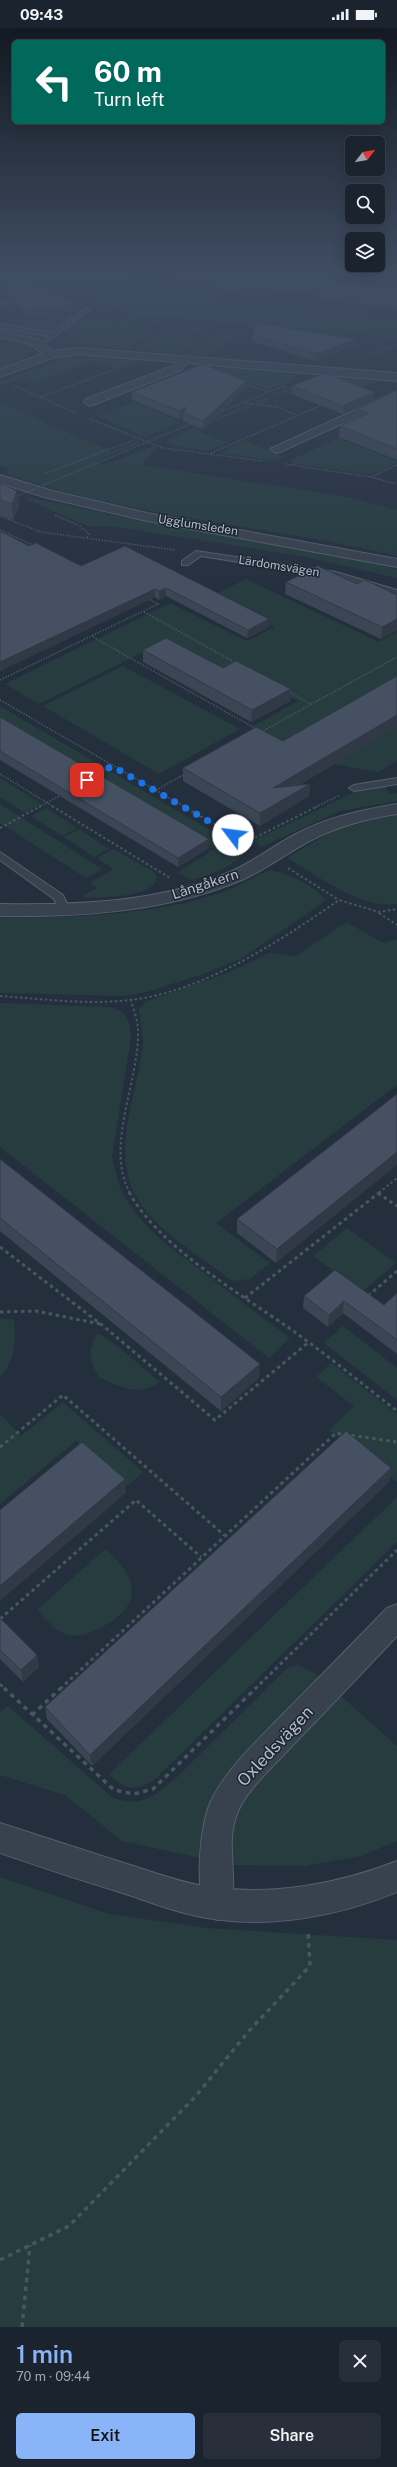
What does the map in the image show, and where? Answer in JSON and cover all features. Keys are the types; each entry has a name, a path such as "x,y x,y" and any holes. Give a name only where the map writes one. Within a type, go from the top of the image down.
{"street":[{"path":"90,402 143,381"},
{"path":"276,450 397,396"},
{"name":"Ugglumsleden","path":"0,479 46,495 107,509 312,545 397,563"},
{"name":"Långåkern","path":"0,910 64,909 129,904 183,893 237,876 325,827 367,814 397,809"},
{"name":"Oxledsvägen","path":"217,1904 216,1836 223,1808 233,1791 258,1761 397,1617"},
{"path":"0,1838 162,1890 217,1904 274,1904 307,1900 378,1885 397,1876"}],"lane":[{"path":"185,563 199,554"},
{"name":"Lärdomsvägen","path":"199,554 329,574 397,593"},
{"path":"354,788 397,781"},
{"path":"0,855 59,898 64,909"}],"path":[{"path":"40,398 84,381"},
{"path":"218,413 294,381"},
{"path":"240,382 268,392"},
{"path":"243,403 277,407 296,415"},
{"path":"212,453 323,404"},
{"path":"14,497 196,422"},
{"path":"42,475 136,438"},
{"path":"371,477 397,464"},
{"path":"49,512 80,526 89,534 87,537"},
{"path":"0,516 19,526 41,532 87,537 199,554"},
{"path":"0,530 40,549"},
{"path":"0,680 93,637 158,604 145,597"},
{"path":"144,612 241,666"},
{"path":"93,637 268,736"},
{"path":"255,736 310,704 397,657"},
{"path":"282,688 310,704"},
{"path":"0,700 258,849"},
{"path":"93,777 112,766"},
{"path":"155,790 189,772"},
{"path":"0,774 176,881 183,893"},
{"path":"246,842 354,788"},
{"path":"0,828 68,791"},
{"path":"282,865 339,900 378,912 397,925"},
{"path":"0,996 131,1000 205,979 240,964 279,942 339,900"},
{"path":"378,912 397,909"},
{"path":"131,1000 138,1029 121,1148 121,1169 125,1184 132,1200 158,1228 245,1298 309,1342 397,1411"},
{"path":"245,1298 397,1178"},
{"path":"378,1193 397,1206"},
{"path":"0,1247 102,1325 215,1420 309,1342"},
{"path":"365,1299 397,1271"},
{"path":"393,1275 397,1277"},
{"path":"0,1312 36,1311 102,1325"},
{"path":"0,1447 63,1395 224,1535"},
{"path":"32,1716 224,1535 336,1433 397,1442"},
{"path":"0,1619 136,1500 201,1557"},
{"path":"0,1684 32,1716 114,1790 128,1795 138,1796 153,1789 397,1550"},
{"path":"0,2260 69,2226 195,2097 248,2032 310,1966 307,1900"},
{"path":"22,2327 30,2245"}],"green space":[{"path":"0,381 13,381 0,386"},
{"path":"246,381 289,381 288,382 267,390"},
{"path":"305,381 312,381 264,401 272,405 254,403"},
{"path":"329,381 375,381 354,391"},
{"path":"134,402 181,422 145,437 98,416"},
{"path":"0,403 111,451 139,440 141,441 136,445 96,461 104,465 153,446 156,447 142,465 347,497 397,510 397,556 348,545 200,520 102,501 5,473 9,468 0,465"},
{"path":"246,405 252,406 196,430 227,443 208,451 168,443 169,438"},
{"path":"338,438 397,461 397,463 382,471 368,474 294,464 291,460"},
{"path":"244,440 283,457 278,461 220,453"},
{"path":"27,497 150,523 345,556 397,569 397,578 300,556 117,527 88,526 28,500"},
{"path":"246,579 379,642 397,632 397,686 292,747 253,726 298,701 257,680 244,688 159,644 39,704 5,684 170,603 247,641 275,627 212,596"},
{"path":"123,666 240,729 159,774 43,706"},
{"path":"0,706 247,852 235,862 221,870 190,880 178,872 214,849 0,723"},
{"path":"397,727 397,761 379,772 334,764"},
{"path":"0,778 42,804 25,813 0,797"},
{"path":"385,786 390,794 397,793 397,801 340,811 261,847 253,841 361,789"},
{"path":"0,804 102,869 86,878 0,823"},
{"path":"46,808 77,828 62,836 31,816"},
{"path":"397,814 397,904 383,904 369,901 340,890 287,858 334,830"},
{"path":"79,829 109,849 94,857 64,837"},
{"path":"113,849 153,871 157,878 154,885 138,893 116,897 87,898 82,896 97,888 90,883 113,869 97,858"},
{"path":"270,870 300,880 314,889 325,899 321,904 242,958 203,974 147,992 124,996 0,993 0,918 84,916 141,911 196,900 223,892"},
{"path":"347,922 383,943 397,939 397,1085 216,1223 270,1263 250,1279 232,1281 169,1234 158,1224 138,1200 129,1182 125,1142 143,1042 139,1009 147,1001 225,974 269,953 296,956"},
{"path":"0,1003 112,1007 117,1009 127,1018 130,1026 131,1037 112,1157 119,1185 127,1201 144,1223 167,1245 290,1338 269,1358 0,1147"},
{"path":"347,1228 396,1263 362,1292 313,1256"},
{"path":"0,1319 14,1319 15,1335 12,1357 9,1365 0,1378"},
{"path":"343,1326 397,1368 397,1400 324,1343"},
{"path":"98,1333 116,1345 160,1382 144,1389 130,1389 99,1377 91,1360 92,1344"},
{"path":"331,1363 397,1414 397,1482 329,1430 354,1406 316,1377"},
{"path":"63,1402 143,1472 127,1486 76,1441 0,1504 0,1414 21,1436"},
{"path":"397,1497 397,1542 153,1781 135,1788 125,1786 109,1774"},
{"path":"105,1549 120,1564 128,1575 132,1588 130,1603 116,1618 96,1630 75,1636 62,1633 50,1624 37,1610"},
{"path":"299,1665 316,1674 397,1746 397,1841 361,1856 304,1866 232,1865 122,1841 65,1795 0,1775 0,1712 8,1706 113,1798 131,1802 145,1799 159,1792 173,1781 287,1668"},
{"path":"0,1877 109,1914 207,1928 397,1940 397,2327 0,2327"}],"building":[{"path":"159,381 246,381 203,421 183,413 187,407 179,411 132,392"},
{"path":"304,381 346,381 374,392 343,406 292,386"},
{"path":"397,390 397,449 340,426 369,413 357,409"},
{"path":"0,483 17,491 12,504 0,500"},
{"path":"0,531 29,546 36,543 81,566 125,546 269,619 248,630 166,588 159,591 155,589 0,662"},
{"path":"318,566 357,584 365,580 397,595 397,619 382,627 286,582"},
{"path":"166,638 223,668 236,661 291,689 252,710 143,650"},
{"path":"397,676 397,715 273,788 310,784 260,813 183,768 256,727 283,741"},
{"path":"0,717 209,839 178,858 0,751"},
{"path":"397,1094 397,1152 277,1249 237,1219"},
{"path":"0,1159 260,1364 221,1397 0,1218"},
{"path":"335,1270 384,1305 397,1293 397,1340 344,1301 329,1315 304,1296"},
{"path":"346,1431 391,1468 90,1755 45,1707"},
{"path":"82,1442 125,1479 0,1586 0,1510"},
{"path":"0,1618 37,1655 21,1670 0,1650"}],"route":[{"path":"87,780 112,766 233,835"}]}
